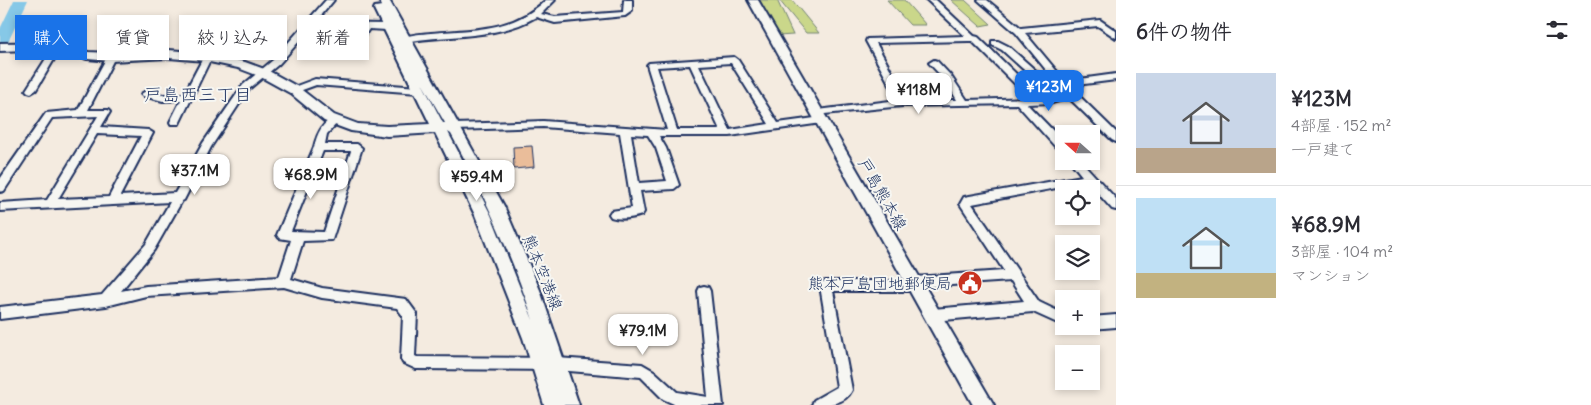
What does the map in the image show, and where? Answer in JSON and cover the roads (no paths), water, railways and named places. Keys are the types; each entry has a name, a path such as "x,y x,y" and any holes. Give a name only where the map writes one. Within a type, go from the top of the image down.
{"main road":[{"name":"熊本空港線","path":"374,0 492,236 541,364 554,405"},
{"name":"熊本空港線","path":"384,0 455,127 519,255 557,364 569,405"},
{"name":"戸島熊本線","path":"753,0 984,405"},
{"path":"0,47 15,46"},
{"path":"217,60 241,65 263,73 294,90 320,111 336,120 372,131 455,127"}],"street":[{"path":"317,15 330,0"},
{"path":"406,40 428,35 496,30 521,23 536,15 551,0"},
{"path":"536,15 554,20 625,14 628,11 628,0"},
{"path":"931,0 969,37"},
{"path":"982,0 1019,31 1064,84 1065,96"},
{"path":"1019,31 1100,24 1116,34"},
{"path":"369,26 387,27"},
{"path":"904,103 870,41 969,37 975,39 1037,100"},
{"path":"106,300 150,246 180,197 207,146 246,87 276,62 297,38"},
{"path":"995,42 1005,48 1116,138"},
{"path":"31,90 49,60"},
{"path":"81,113 109,60"},
{"path":"175,122 206,60"},
{"path":"672,133 652,65 734,60 776,126"},
{"path":"693,62 727,133"},
{"path":"934,63 948,78 964,103"},
{"path":"1064,84 1116,76"},
{"path":"294,90 315,82 418,90"},
{"path":"146,94 163,98 188,97"},
{"path":"455,127 543,124 651,132 727,133 904,103 1019,101 1065,96"},
{"path":"1019,101 1055,139"},
{"path":"0,188 49,115 105,112 50,204"},
{"path":"319,146 357,148 328,236 282,235 319,146 322,133 336,120"},
{"path":"94,130 148,133 112,201"},
{"path":"615,214 638,212 625,130"},
{"path":"634,187 674,185 661,148 651,132"},
{"path":"1083,170 1116,206"},
{"path":"1034,306 966,204 968,200 1091,178"},
{"path":"0,207 180,197"},
{"path":"284,282 298,236"},
{"path":"819,405 845,390 826,286 915,284 1014,276"},
{"path":"0,313 106,300 146,292 284,282 322,293 401,303 410,314 408,359 416,363 557,364 642,371 648,373 669,395 715,405 704,291"},
{"path":"933,315 1034,306 1055,316"},
{"path":"1100,322 1116,321"}],"waterway":[{"path":"0,44 21,0"}],"place":[{"name":"熊本戸島団地郵便局","path":"970,283"}],"district":[{"name":"戸島西三丁目","path":"198,94"}]}
